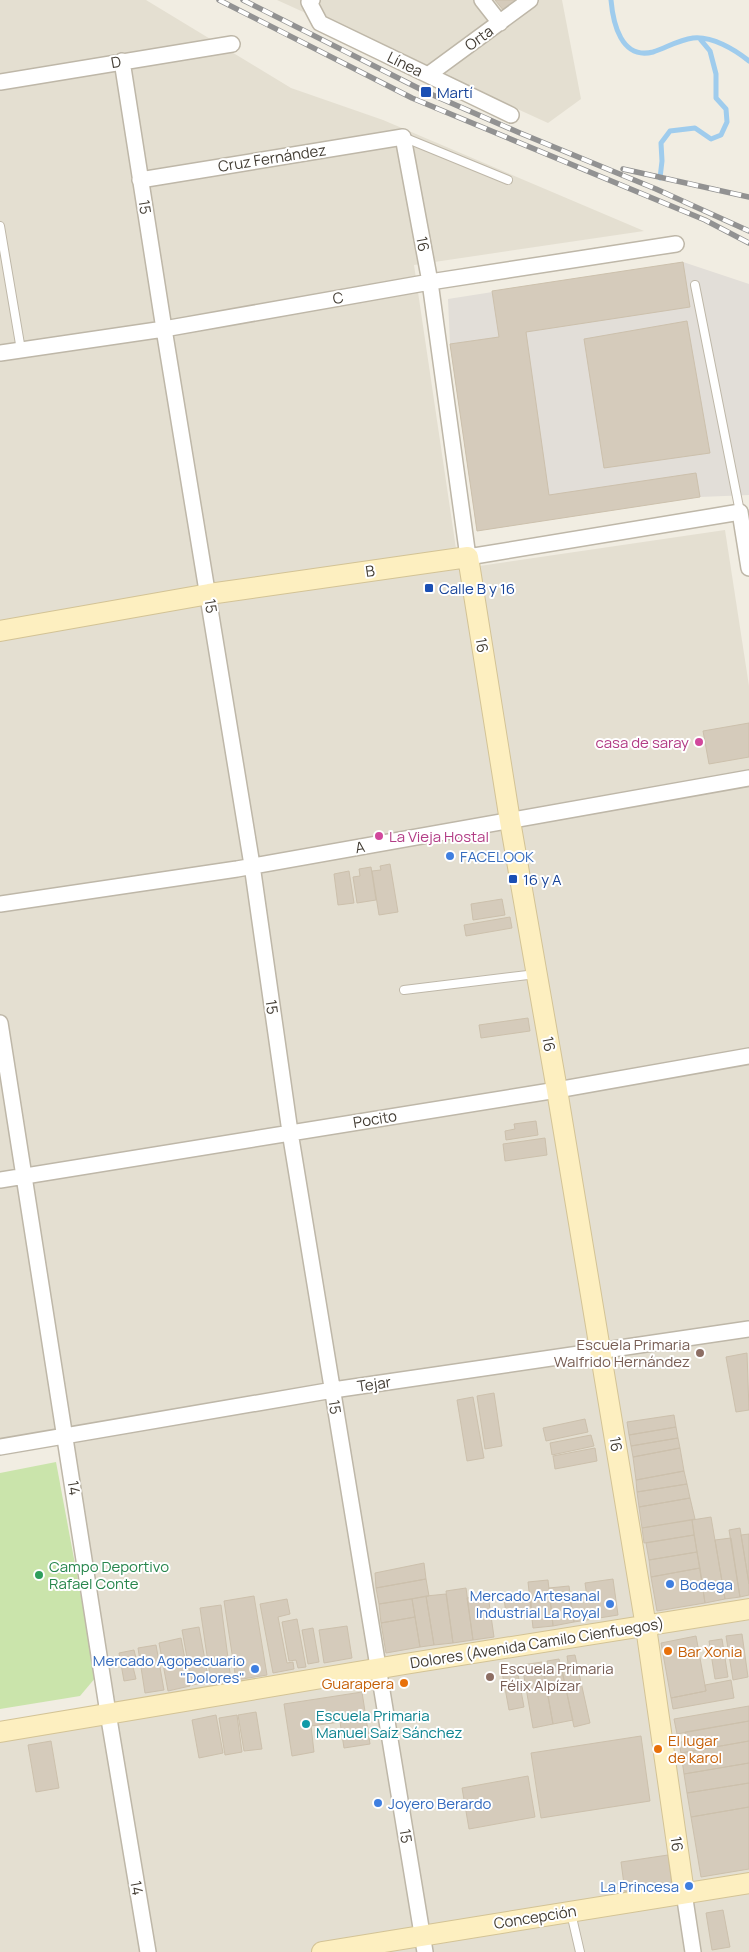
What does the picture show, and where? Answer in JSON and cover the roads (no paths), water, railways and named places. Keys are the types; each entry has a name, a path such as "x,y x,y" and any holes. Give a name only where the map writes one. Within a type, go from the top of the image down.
{"street":[{"path":"482,0 500,23"},
{"name":"Orta","path":"428,76 530,0"},
{"name":"Línea","path":"310,1 320,23 511,115"},
{"name":"D","path":"0,82 232,44"},
{"name":"15","path":"122,61 252,865 290,1132 423,1944"},
{"name":"Cruz Fernández","path":"140,180 403,137"},
{"name":"16","path":"403,137 430,282 468,557 510,821 557,1090 646,1626 692,1952"},
{"name":"C","path":"0,353 164,329 430,282 676,244"},
{"path":"740,512 749,568"},
{"name":"B","path":"0,631 209,594 468,557 740,512"},
{"name":"A","path":"0,904 252,865 749,778"},
{"name":"14","path":"0,1023 108,1713 148,1952"},
{"name":"Pocito","path":"0,1180 557,1090 749,1056"},
{"name":"Tejar","path":"0,1447 332,1390 749,1329"},
{"name":"Dolores (Avenida Camilo Cienfuegos)","path":"0,1732 378,1668 749,1609"},
{"name":"Concepción","path":"322,1952 423,1944 570,1911 749,1883"}],"lane":[{"path":"403,137 508,180"},
{"path":"0,226 21,350"},
{"path":"695,285 740,512"},
{"path":"404,990 537,973"},
{"path":"570,1911 580,1952"}],"waterway":[{"path":"611,0 617,29 626,45 633,50 642,53 653,52 682,40 700,38 722,44 749,61"},
{"path":"660,178 662,161 661,143 670,131 695,128 711,139 721,135 727,122 726,109 716,98 716,74 710,51 700,39"}],"railway":[{"path":"219,0 412,98 705,220 749,243"},
{"path":"243,0 426,92 656,189 749,231"},
{"path":"623,169 749,197"}],"place":[{"name":"Martí","path":"426,92"},
{"name":"Calle B y 16","path":"429,588"},
{"name":"casa de saray","path":"699,742"},
{"name":"La Vieja Hostal","path":"379,836"},
{"name":"FACELOOK","path":"450,856"},
{"name":"16 y A","path":"513,879"},
{"name":"Escuela Primaria Walfrido Hernández","path":"700,1353"},
{"name":"Campo Deportivo Rafael Conte","path":"39,1575"},
{"name":"Bodega","path":"670,1584"},
{"name":"Mercado Artesanal Industrial La Royal","path":"610,1604"},
{"name":"Bar Xonia","path":"668,1651"},
{"name":"Mercado Agopecuario \"Dolores\"","path":"255,1669"},
{"name":"Escuela Primaria Félix Alpízar","path":"490,1677"},
{"name":"Guarapera","path":"404,1683"},
{"name":"Escuela Primaria Manuel Saíz Sánchez","path":"306,1724"},
{"name":"El lugar de karol","path":"658,1749"},
{"name":"Joyero Berardo","path":"378,1803"},
{"name":"La Princesa","path":"689,1886"}]}
